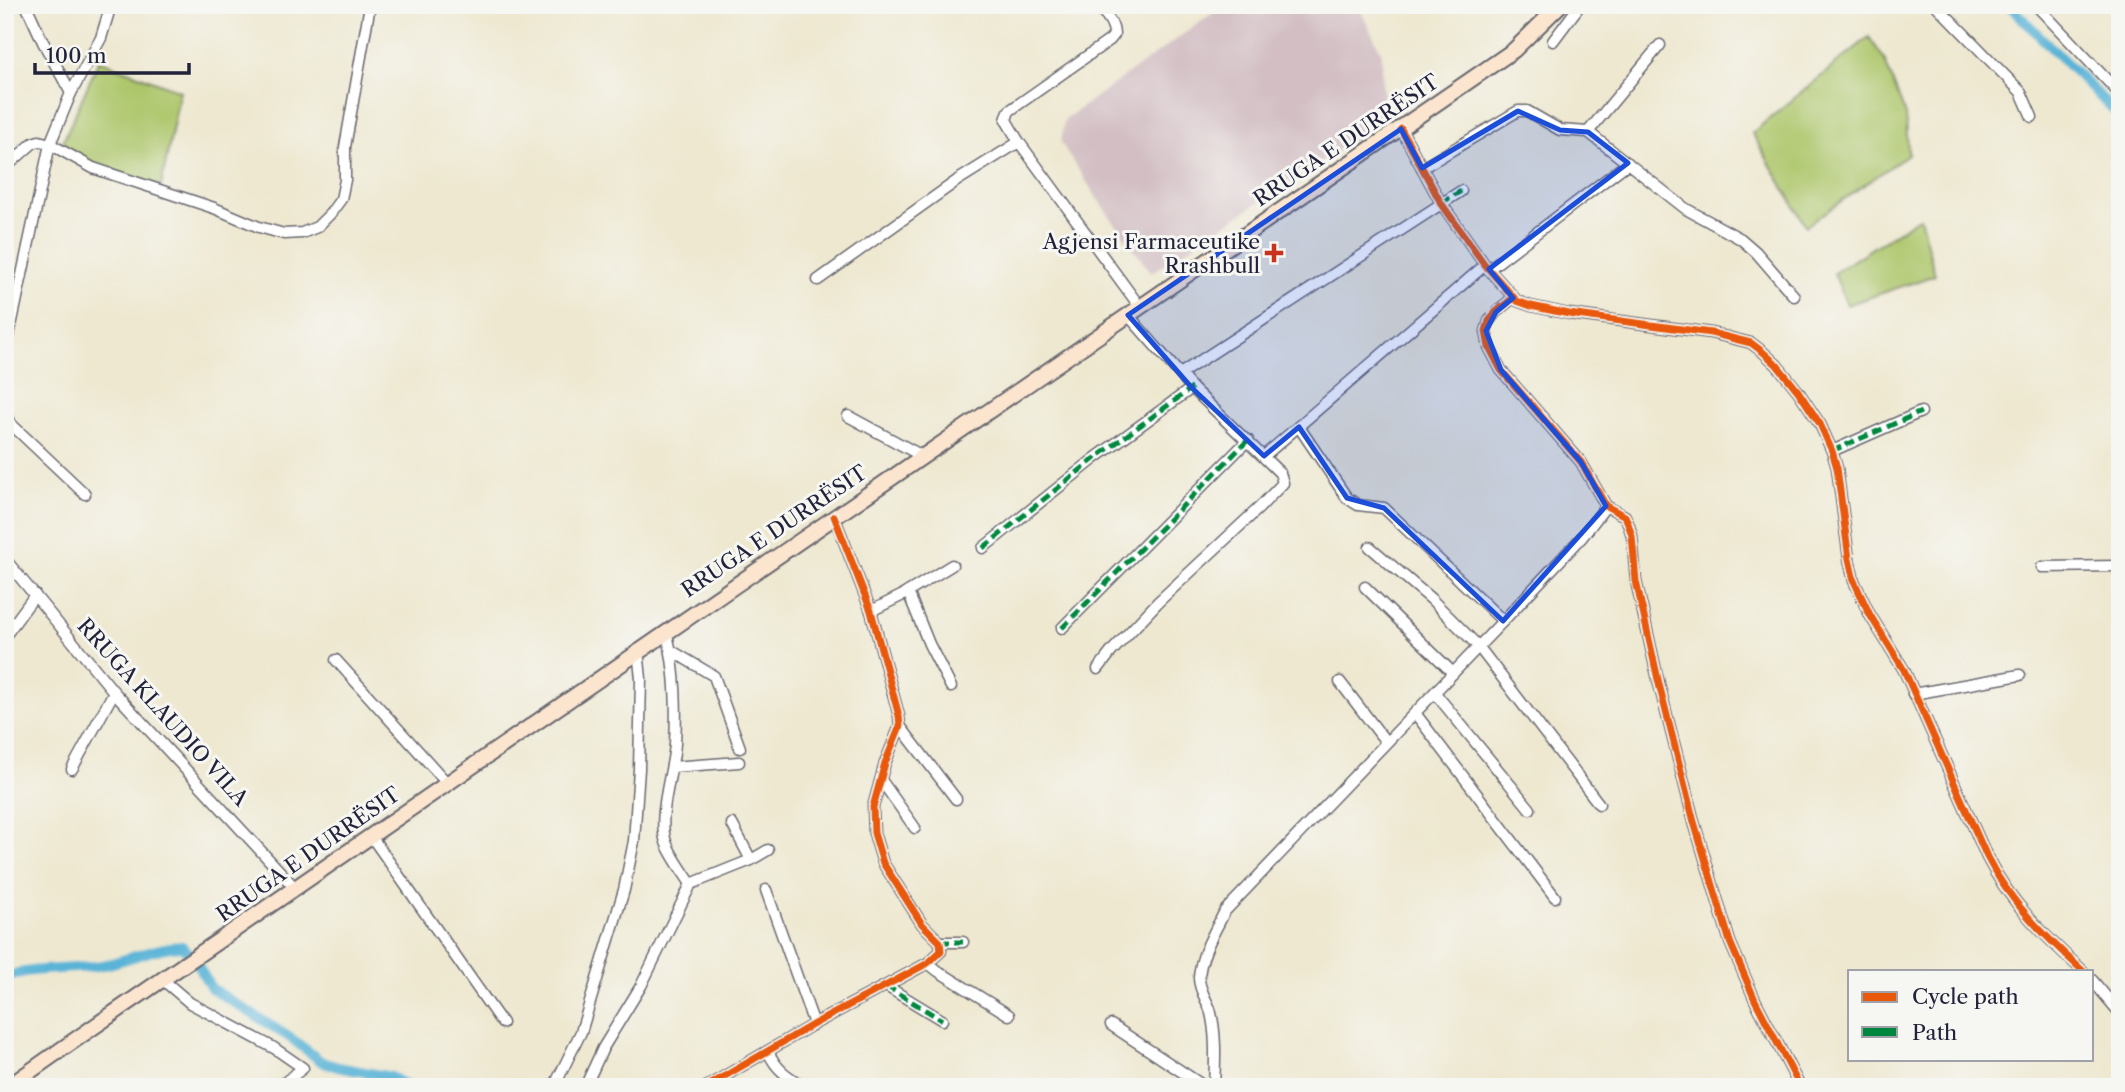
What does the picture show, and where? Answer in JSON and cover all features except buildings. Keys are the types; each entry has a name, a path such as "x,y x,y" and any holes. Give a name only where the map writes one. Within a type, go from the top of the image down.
{"main road":[{"name":"RRUGA E DURRËSIT","path":"8,1087 638,650 1401,129 1514,50 1560,5"}],"street":[{"path":"26,5 71,93"},
{"path":"5,354 50,144 71,93 101,38 111,5"},
{"path":"5,168 33,143 40,141 93,168 214,208 260,227 284,234 302,233 317,227 341,199 345,180 345,147 370,5"},
{"path":"1096,5 1114,27 1111,40 1009,111 1006,120 1134,311 1180,374 1283,477 1281,487 1219,547 1185,575 1134,627 1098,669"},
{"path":"1553,41 1580,5"},
{"path":"1936,5 2021,92 2032,117"},
{"path":"2036,5 2120,94"},
{"path":"1588,132 1660,45"},
{"path":"1422,168 1518,111 1527,111 1560,130 1588,132 1686,209 1748,245 1794,296"},
{"path":"1401,129 1441,203 1487,267 1513,298 1522,304 1710,333 1751,343 1777,365 1820,425 1832,451 1840,484 1854,582 1904,670 1995,873 2039,931 2082,970"},
{"path":"818,280 958,180 1019,142"},
{"path":"1264,456 1487,267 1628,163"},
{"path":"1180,374 1461,191"},
{"path":"1513,298 1489,321 1486,331 1489,347 1502,370 1581,463 1606,506 1625,516 1632,536 1636,581 1659,684 1694,822 1730,942 1755,1000 1800,1087"},
{"path":"983,548 1094,459 1192,388"},
{"path":"1832,451 1921,412"},
{"path":"5,413 12,425 85,494"},
{"path":"848,416 922,456"},
{"path":"1299,427 1347,498 1358,505 1384,508 1503,621"},
{"path":"1062,628 1248,440"},
{"path":"1214,1087 1213,1027 1199,978 1204,956 1225,911 1503,621 1582,537 1606,506"},
{"path":"834,516 871,611 900,726 956,799"},
{"path":"1370,547 1431,599 1478,646 1599,804"},
{"name":"RRUGA KLAUDIO VILA","path":"5,559 114,692 295,888"},
{"path":"871,611 953,565"},
{"path":"2042,567 2120,566"},
{"path":"1365,587 1453,673"},
{"path":"908,592 929,644 951,687"},
{"path":"5,636 35,595"},
{"path":"666,631 672,651 675,744 664,823 666,842 691,884"},
{"path":"554,1087 581,1032 624,890 634,841 641,679 638,650"},
{"path":"672,651 714,676 740,748"},
{"path":"336,660 447,783"},
{"path":"1913,694 2020,675"},
{"path":"1339,682 1387,742"},
{"path":"72,769 114,692"},
{"path":"1435,693 1530,809"},
{"path":"1415,713 1555,897"},
{"path":"706,1087 814,1024 928,963 941,951 940,942 922,925 883,863 874,834 873,807 900,726"},
{"path":"672,767 739,762"},
{"path":"881,780 915,828"},
{"path":"732,824 751,860"},
{"path":"371,836 502,1023"},
{"path":"585,1087 603,1048 641,986 691,884 751,860 768,850"},
{"path":"766,890 814,1024"},
{"path":"940,942 963,942"},
{"path":"928,963 1009,1015"},
{"path":"163,980 190,1003 274,1048 303,1068 279,1087"},
{"path":"2094,982 2120,1013"},
{"path":"886,986 943,1020"},
{"path":"1111,1025 1205,1087"},
{"path":"768,1051 773,1064 783,1074 805,1087"}],"highlighted area":[{"path":"1518,111 1560,130 1588,132 1628,163 1489,269 1513,298 1496,312 1486,331 1501,370 1581,462 1606,506 1503,621 1384,508 1347,498 1299,427 1264,456 1192,388 1128,315 1401,129 1422,168"}],"shaded area":[{"path":"1224,5 1358,5 1382,54 1383,121 1151,273 1061,143 1064,120"}],"green space":[{"path":"1869,37 1884,59 1906,116 1908,154 1806,226 1752,133"},
{"path":"99,60 180,91 161,187 90,163 62,144"},
{"path":"1920,217 1935,275 1847,305 1834,273"}],"waterway":[{"path":"2009,5 2120,117"},
{"path":"5,977 29,971 103,965 182,946 195,960 211,988 292,1039 322,1062 391,1077 410,1087"}],"marked path":[{"path":"1441,203 1461,191"},
{"path":"983,548 1094,459 1192,388"},
{"path":"1832,451 1921,412"},
{"path":"1062,628 1248,440"},
{"path":"940,942 963,942"},
{"path":"886,986 942,1020"}],"cycle path":[{"path":"1401,129 1441,203 1485,265 1517,301 1569,314 1711,333 1751,343 1777,365 1820,424 1832,451 1854,581 1870,615 1904,670 1987,857 2018,904 2042,932 2082,970"},
{"path":"1513,298 1489,321 1486,331 1489,347 1501,370 1581,462 1606,506 1625,516 1628,523 1632,536 1636,581 1659,684 1694,822 1730,942 1755,1000 1800,1087"},
{"path":"706,1087 814,1024 928,963 941,951 940,942 922,924 883,863 874,833 873,807 885,763 900,726 899,716 871,611 834,516"}],"place":[{"name":"Agjensi Farmaceutike Rrashbull","path":"1274,253"}]}
